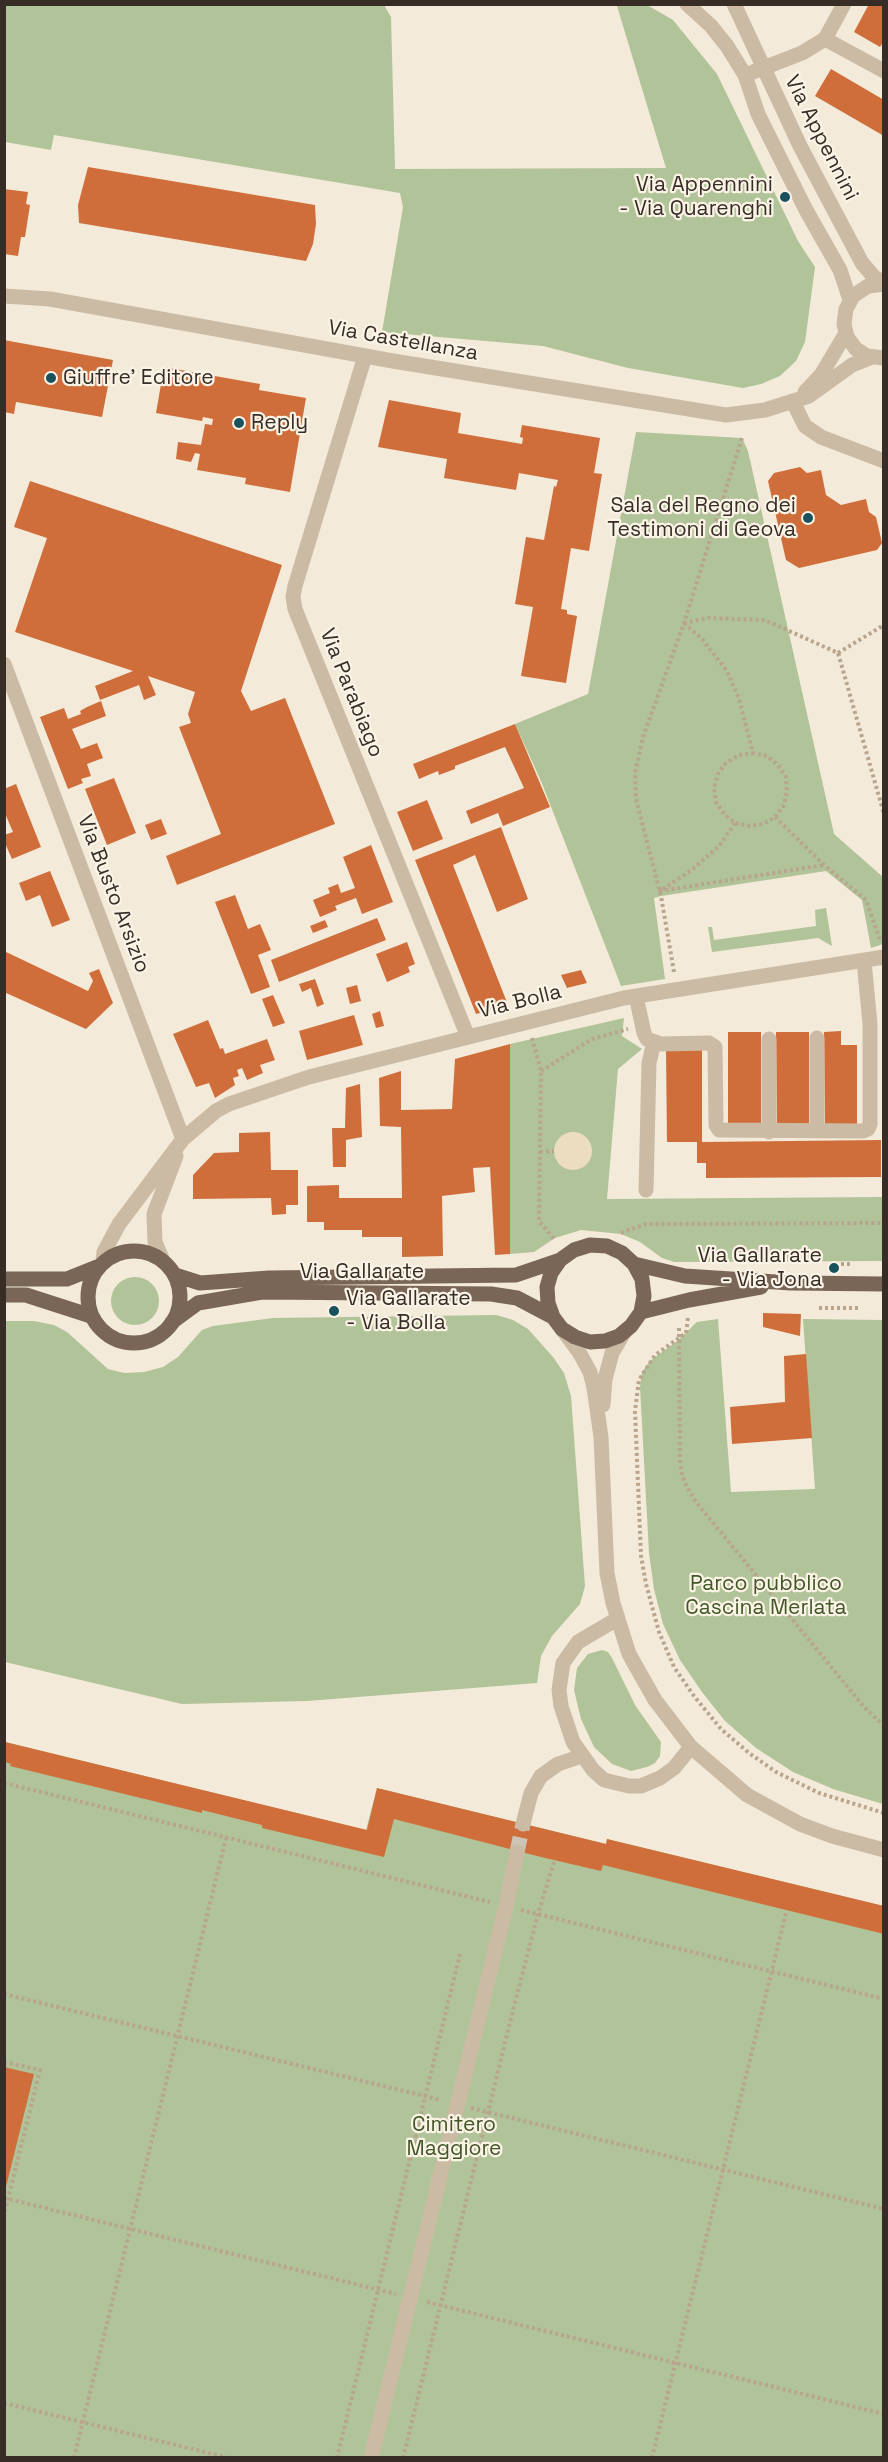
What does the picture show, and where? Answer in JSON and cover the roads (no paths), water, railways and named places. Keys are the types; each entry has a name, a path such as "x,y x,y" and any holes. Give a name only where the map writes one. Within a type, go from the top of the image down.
{"main road":[{"name":"Via Gallarate","path":"175,1275 200,1283 269,1278 516,1275 560,1260 574,1250 590,1245 607,1246 622,1252 634,1264 685,1276 791,1283 884,1284"},
{"path":"4,1280 67,1279 100,1264 117,1253 132,1250 148,1252 164,1261 175,1275 180,1298 172,1322"},
{"path":"557,1323 548,1303 547,1287 551,1273 560,1260"},
{"path":"91,1316 87,1303 87,1291 100,1264"},
{"path":"626,1331 640,1312 644,1296 642,1279 634,1264"},
{"name":"Via Gallarate","path":"640,1312 689,1300 791,1283"},
{"name":"Via Gallarate","path":"4,1295 26,1294 91,1316 106,1335 130,1343 154,1338 198,1303 262,1292 491,1294 516,1298 575,1337 590,1342 605,1341 626,1331"}],"street":[{"name":"Via Appennini","path":"687,4 711,26 745,75 758,114 806,210 840,270 850,300 864,288 884,283"},
{"name":"Via Appennini","path":"734,4 762,69 862,263 874,277 884,283"},
{"path":"745,75 802,53 825,39 844,4"},
{"path":"825,39 884,71"},
{"name":"Via Castellanza","path":"4,296 50,299 365,356 726,415 765,410 793,402 822,389 852,365 878,358"},
{"name":"Via Castellanza","path":"850,300 844,319 846,333 856,349 878,358"},
{"name":"Via Castellanza","path":"793,402 821,375 846,333"},
{"name":"Via Parabiago","path":"365,356 293,597 295,609 468,1037"},
{"path":"793,402 805,426 821,437 884,461"},
{"name":"Via Busto Arsizio","path":"4,664 183,1139"},
{"name":"Via Bolla","path":"100,1264 119,1224 183,1139 216,1111 263,1091 636,996 884,957"},
{"path":"651,1041 713,1045 717,1128 722,1131 863,1131 869,1127 870,1032 864,961"},
{"path":"636,996 645,1036 653,1046 649,1063 646,1190"},
{"path":"817,1038 817,1131"},
{"path":"769,1039 769,1132"},
{"name":"Via Bolla","path":"164,1261 155,1242 154,1214 183,1139"},
{"path":"557,1323 579,1352 590,1372 597,1402 600,1437 607,1573 617,1618 629,1654 655,1700 691,1747 726,1779 774,1811 832,1836 884,1850"},
{"path":"600,1437 607,1371 617,1342 626,1331"},
{"path":"617,1618 578,1642 563,1662 560,1677 561,1706 573,1742 593,1770 604,1780 617,1785 641,1786 660,1778 674,1768 691,1747"},
{"path":"523,1824 531,1793 541,1776 558,1764 582,1756"},
{"path":"371,2457 506,1906 517,1852"}],"tunnel":[{"path":"517,1852 523,1824"}],"place":[{"name":"Via Appennini - Via Quarenghi","path":"785,197"},
{"name":"Giuffre' Editore","path":"51,378"},
{"name":"Reply","path":"239,423"},
{"name":"Sala del Regno dei Testimoni di Geova","path":"808,518"},
{"name":"Via Gallarate - Via Jona","path":"834,1268"},
{"name":"Via Gallarate - Via Bolla","path":"334,1311"}],"park label":[{"name":"Parco pubblico Cascina Merlata","path":"766,1596"},
{"name":"Cimitero Maggiore","path":"454,2137"}]}
